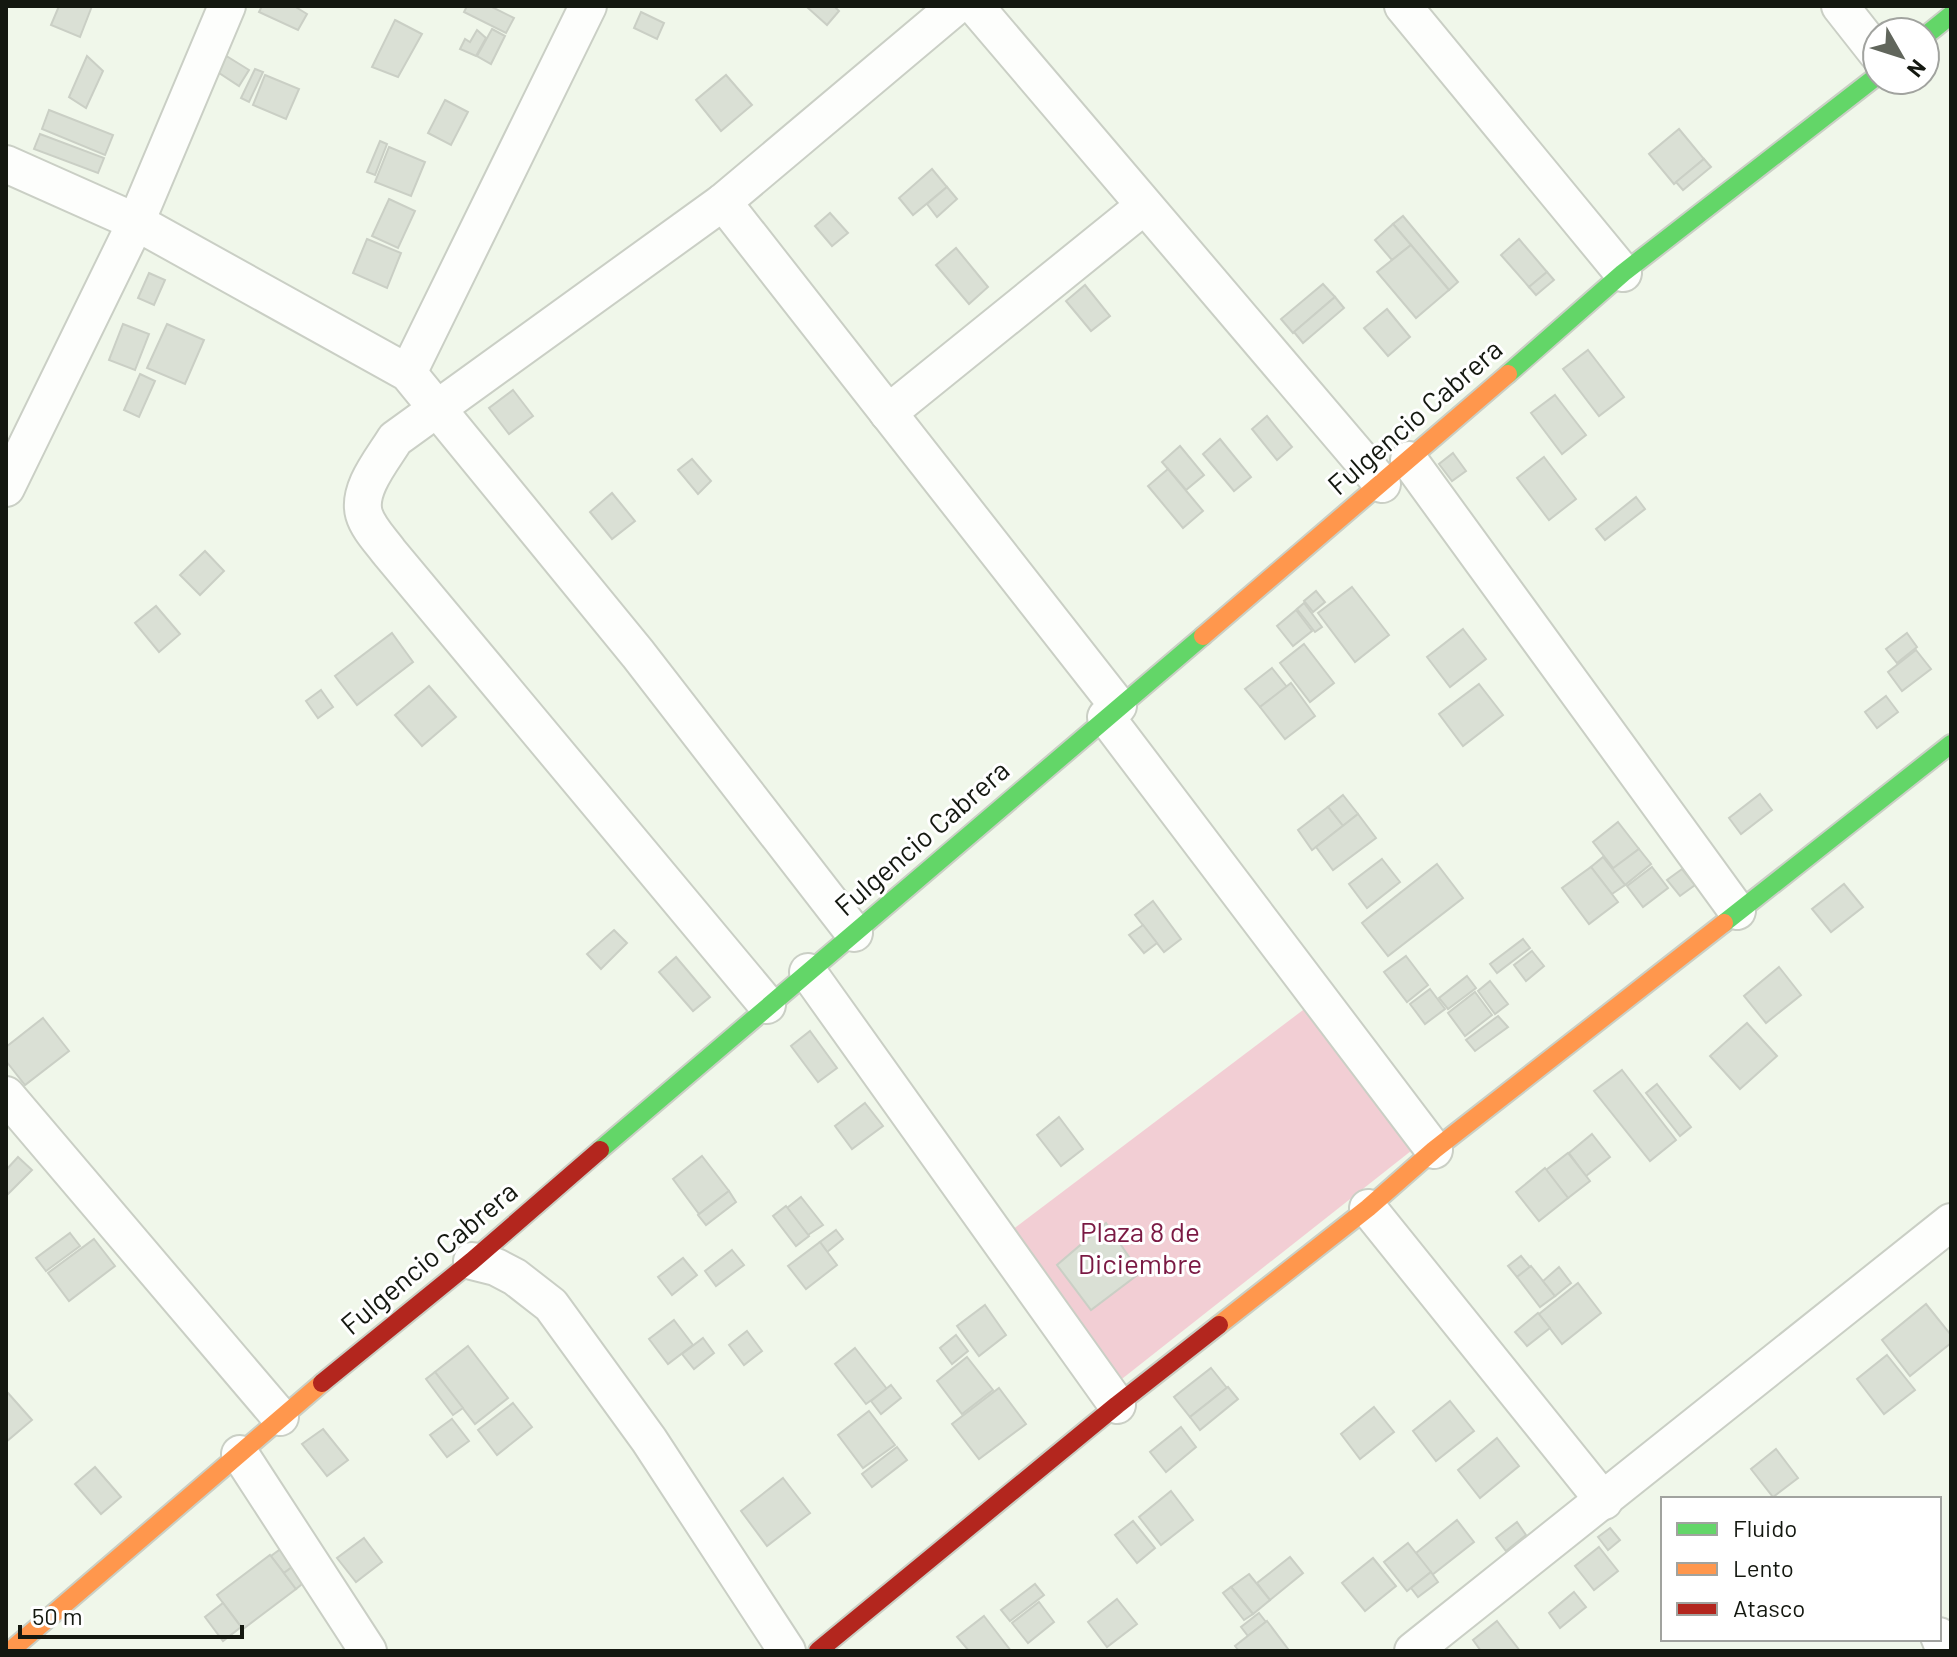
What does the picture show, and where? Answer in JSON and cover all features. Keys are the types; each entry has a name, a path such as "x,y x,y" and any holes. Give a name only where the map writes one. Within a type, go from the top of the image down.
{"main road":[{"name":"Fulgencio Cabrera","path":"10,1651 280,1417 472,1261 767,1005 1382,484 1623,273 1861,88"},
{"path":"818,1651 1117,1405 1368,1208 1434,1150 1951,744"}],"street":[{"path":"6,488 136,222 227,6"},
{"path":"408,373 588,6"},
{"path":"767,1005 371,529 363,512 367,486 395,439 723,202 956,6"},
{"path":"975,6 1382,484"},
{"path":"1403,6 1623,273"},
{"path":"1840,6 1861,33"},
{"path":"6,164 136,222 408,373 638,654 854,933"},
{"path":"723,202 888,413 1112,711 1434,1150"},
{"path":"888,413 1144,206"},
{"path":"1409,460 1737,911"},
{"path":"808,972 1117,1405"},
{"path":"6,1095 280,1417"},
{"path":"1368,1208 1604,1501"},
{"path":"1413,1651 1951,1222"},
{"path":"472,1261 496,1267 515,1277 551,1305 649,1440 787,1651"},
{"path":"240,1454 368,1651"}],"green space":[{"name":"Plaza 8 de Diciembre","path":"1311,1004 1416,1147 1118,1382 1012,1230"}],"building":[{"path":"59,6 92,6 80,37 51,25"},
{"path":"262,6 294,6 307,14 298,30 259,12"},
{"path":"467,6 490,6 514,18 506,33 464,12"},
{"path":"834,6 839,11 827,25 808,8"},
{"path":"641,12 664,23 657,39 634,28"},
{"path":"395,20 422,34 398,77 372,67"},
{"path":"492,29 505,36 491,64 477,56"},
{"path":"477,30 486,38 476,56 460,49 465,39 470,42"},
{"path":"220,52 249,70 239,86 210,67"},
{"path":"87,56 103,71 86,108 69,97"},
{"path":"255,69 263,72 249,102 241,98"},
{"path":"265,75 299,89 286,119 253,105"},
{"path":"726,75 752,105 721,131 696,100"},
{"path":"445,100 468,112 451,145 428,133"},
{"path":"49,110 113,135 105,155 42,129"},
{"path":"1679,129 1704,159 1674,184 1649,154"},
{"path":"40,134 104,158 98,173 34,149"},
{"path":"380,141 387,144 375,175 367,172"},
{"path":"389,147 425,162 411,196 375,182"},
{"path":"1704,159 1711,167 1683,190 1676,182"},
{"path":"932,169 947,187 913,215 899,198"},
{"path":"947,187 957,199 937,217 927,204"},
{"path":"389,199 415,211 398,248 372,236"},
{"path":"830,213 848,233 832,246 815,226"},
{"path":"1403,216 1458,282 1449,290 1393,224"},
{"path":"1393,224 1411,245 1392,260 1375,240"},
{"path":"367,239 401,253 387,288 353,273"},
{"path":"1519,239 1547,272 1529,287 1501,255"},
{"path":"1411,245 1449,290 1416,318 1377,272"},
{"path":"956,248 988,287 969,304 936,265"},
{"path":"1547,272 1554,280 1536,295 1529,287"},
{"path":"149,273 165,280 154,305 138,298"},
{"path":"1323,284 1335,297 1293,333 1281,319"},
{"path":"1085,285 1110,316 1091,331 1066,301"},
{"path":"1335,297 1344,308 1303,343 1294,332"},
{"path":"1387,309 1410,337 1388,356 1364,328"},
{"path":"123,324 149,334 135,370 109,360"},
{"path":"167,324 204,340 185,384 147,368"},
{"path":"1588,350 1624,397 1599,416 1563,369"},
{"path":"140,374 155,381 139,417 124,410"},
{"path":"513,390 533,416 509,434 489,408"},
{"path":"1555,395 1586,435 1562,454 1531,413"},
{"path":"1267,416 1292,447 1277,460 1252,429"},
{"path":"1220,439 1251,477 1234,491 1203,454"},
{"path":"1180,446 1204,475 1186,490 1162,462"},
{"path":"1453,453 1466,471 1452,481 1439,464"},
{"path":"1544,457 1576,499 1549,520 1517,478"},
{"path":"692,459 711,481 698,494 678,470"},
{"path":"1168,469 1203,511 1183,528 1148,486"},
{"path":"612,493 635,521 612,539 590,512"},
{"path":"1636,497 1645,509 1605,540 1596,529"},
{"path":"205,551 224,571 200,595 180,575"},
{"path":"1352,587 1389,635 1355,662 1318,613"},
{"path":"1316,591 1325,602 1313,612 1304,601"},
{"path":"1304,603 1322,627 1315,632 1297,609"},
{"path":"156,606 180,634 159,652 135,623"},
{"path":"1296,610 1312,631 1293,646 1277,626"},
{"path":"1463,629 1486,659 1450,687 1427,657"},
{"path":"392,633 413,662 357,705 335,676"},
{"path":"1907,633 1917,647 1897,663 1886,649"},
{"path":"1304,644 1334,683 1310,702 1280,663"},
{"path":"1916,650 1931,669 1902,691 1888,672"},
{"path":"1272,668 1287,687 1260,707 1245,689"},
{"path":"1291,683 1315,716 1285,739 1260,707"},
{"path":"1479,684 1503,715 1463,746 1439,714"},
{"path":"429,686 456,717 422,746 395,715"},
{"path":"321,690 333,707 318,718 306,701"},
{"path":"1886,696 1898,712 1877,728 1865,712"},
{"path":"1760,794 1772,810 1741,834 1729,818"},
{"path":"1343,795 1358,814 1343,826 1328,807"},
{"path":"1328,807 1343,826 1312,850 1298,830"},
{"path":"1358,814 1376,838 1333,870 1316,847"},
{"path":"1618,822 1639,849 1614,869 1593,842"},
{"path":"1639,849 1651,864 1625,885 1612,869"},
{"path":"1603,857 1625,885 1612,894 1591,867"},
{"path":"1382,859 1400,882 1367,908 1349,884"},
{"path":"1437,864 1463,898 1388,956 1362,923"},
{"path":"1591,867 1618,902 1589,924 1562,888"},
{"path":"1652,867 1668,888 1643,907 1627,886"},
{"path":"1682,869 1695,885 1680,896 1667,880"},
{"path":"1844,884 1863,907 1831,932 1812,909"},
{"path":"1153,901 1181,939 1164,952 1135,915"},
{"path":"1143,925 1157,943 1144,953 1129,935"},
{"path":"614,930 627,943 601,969 587,954"},
{"path":"1523,939 1530,948 1497,973 1490,964"},
{"path":"1532,951 1544,966 1526,981 1514,965"},
{"path":"1406,956 1428,985 1407,1002 1384,972"},
{"path":"676,957 710,997 693,1011 659,972"},
{"path":"1779,967 1801,995 1766,1023 1744,996"},
{"path":"1467,976 1476,988 1448,1009 1439,998"},
{"path":"1490,981 1508,1004 1495,1014 1478,991"},
{"path":"1430,989 1445,1009 1425,1024 1410,1004"},
{"path":"1475,992 1492,1015 1465,1036 1448,1013"},
{"path":"1498,1016 1508,1027 1475,1051 1466,1040"},
{"path":"43,1018 69,1051 25,1085 6,1061 6,1047"},
{"path":"1747,1023 1777,1056 1740,1089 1710,1056"},
{"path":"810,1031 837,1068 818,1082 791,1046"},
{"path":"1622,1070 1676,1140 1650,1161 1594,1091"},
{"path":"1657,1084 1691,1127 1680,1136 1646,1093"},
{"path":"865,1103 883,1126 852,1149 835,1126"},
{"path":"1059,1117 1083,1149 1061,1166 1037,1135"},
{"path":"1592,1134 1610,1157 1586,1176 1569,1153"},
{"path":"1568,1153 1590,1181 1568,1198 1546,1170"},
{"path":"702,1156 729,1191 699,1214 673,1179"},
{"path":"18,1157 32,1170 6,1196 6,1170"},
{"path":"1545,1168 1568,1198 1539,1221 1516,1192"},
{"path":"729,1191 736,1202 706,1225 698,1215"},
{"path":"801,1197 823,1225 808,1235 787,1208"},
{"path":"786,1206 809,1236 796,1246 773,1216"},
{"path":"1106,1223 1140,1273 1091,1310 1057,1265"},
{"path":"836,1230 843,1239 827,1252 820,1242"},
{"path":"70,1233 80,1246 46,1271 36,1258"},
{"path":"94,1239 115,1266 69,1301 48,1273"},
{"path":"820,1242 837,1265 806,1289 788,1266"},
{"path":"732,1250 744,1265 716,1286 705,1271"},
{"path":"1521,1256 1530,1267 1517,1277 1508,1266"},
{"path":"683,1258 697,1275 672,1295 658,1277"},
{"path":"1531,1266 1555,1296 1540,1307 1517,1277"},
{"path":"1559,1267 1571,1283 1555,1296 1543,1281"},
{"path":"1578,1283 1601,1313 1562,1344 1539,1314"},
{"path":"1926,1304 1951,1335 1951,1343 1910,1376 1882,1340"},
{"path":"985,1305 1006,1335 979,1356 957,1326"},
{"path":"1538,1313 1550,1328 1527,1346 1515,1332"},
{"path":"674,1320 693,1345 668,1364 649,1339"},
{"path":"747,1331 762,1351 744,1365 729,1345"},
{"path":"956,1335 968,1351 952,1364 940,1348"},
{"path":"703,1338 714,1353 694,1369 682,1354"},
{"path":"468,1346 508,1398 475,1424 435,1372"},
{"path":"855,1348 887,1389 866,1404 835,1364"},
{"path":"1887,1355 1915,1390 1884,1414 1857,1379"},
{"path":"967,1357 993,1390 962,1414 937,1381"},
{"path":"1211,1368 1227,1388 1190,1417 1174,1397"},
{"path":"435,1372 463,1408 453,1415 426,1379"},
{"path":"891,1385 901,1398 881,1414 871,1401"},
{"path":"1228,1387 1238,1399 1200,1430 1190,1417"},
{"path":"999,1388 1026,1424 979,1459 952,1424"},
{"path":"6,1394 32,1420 6,1442"},
{"path":"1450,1401 1474,1431 1436,1461 1413,1431"},
{"path":"513,1403 532,1427 497,1455 478,1430"},
{"path":"1374,1407 1394,1432 1360,1459 1341,1434"},
{"path":"869,1411 895,1445 863,1468 838,1435"},
{"path":"452,1419 469,1441 447,1457 430,1435"},
{"path":"1181,1427 1196,1447 1166,1472 1150,1452"},
{"path":"323,1429 348,1460 327,1476 302,1444"},
{"path":"1497,1438 1519,1466 1480,1498 1458,1470"},
{"path":"897,1447 907,1460 872,1487 862,1474"},
{"path":"1776,1449 1798,1478 1773,1497 1751,1469"},
{"path":"95,1467 121,1497 101,1514 75,1484"},
{"path":"783,1478 810,1513 767,1546 741,1511"},
{"path":"1171,1491 1193,1520 1161,1545 1139,1517"},
{"path":"1457,1520 1474,1542 1432,1575 1416,1553"},
{"path":"1133,1521 1155,1548 1137,1563 1115,1535"},
{"path":"1517,1522 1526,1535 1506,1551 1496,1538"},
{"path":"1610,1528 1620,1540 1608,1550 1598,1537"},
{"path":"364,1538 382,1562 356,1582 337,1558"},
{"path":"1408,1543 1431,1572 1407,1591 1384,1562"},
{"path":"286,1545 299,1562 284,1573 271,1556"},
{"path":"1599,1547 1618,1571 1594,1590 1575,1566"},
{"path":"270,1555 296,1589 243,1629 217,1595"},
{"path":"1290,1557 1303,1573 1270,1600 1257,1583"},
{"path":"1373,1558 1396,1586 1365,1611 1342,1583"},
{"path":"296,1564 308,1579 296,1589 284,1573"},
{"path":"1431,1572 1438,1582 1418,1597 1411,1588"},
{"path":"1249,1574 1270,1600 1253,1614 1231,1587"},
{"path":"1035,1584 1044,1595 1010,1621 1001,1610"},
{"path":"1231,1587 1253,1614 1244,1620 1223,1593"},
{"path":"1574,1592 1586,1607 1560,1628 1549,1613"},
{"path":"1117,1599 1137,1624 1107,1647 1088,1622"},
{"path":"1039,1602 1054,1622 1028,1643 1012,1623"},
{"path":"223,1603 241,1627 223,1641 205,1617"},
{"path":"1259,1613 1266,1622 1248,1636 1241,1627"},
{"path":"984,1616 1011,1651 969,1651 957,1637"},
{"path":"1267,1621 1288,1649 1239,1651 1235,1646"},
{"path":"1497,1621 1520,1651 1481,1651 1473,1640"}],"traffic: fast":[{"path":"1941,23 1951,15"},
{"path":"1508,374 1623,273 1861,88"},
{"path":"600,1150 1203,636"},
{"path":"1724,923 1951,744"}],"traffic: slow":[{"path":"1203,636 1508,374"},
{"path":"1219,1325 1368,1208 1434,1150 1724,923"},
{"path":"10,1651 322,1383"}],"traffic: jam":[{"path":"322,1383 472,1261 600,1150"},
{"path":"818,1651 1219,1325"}]}
